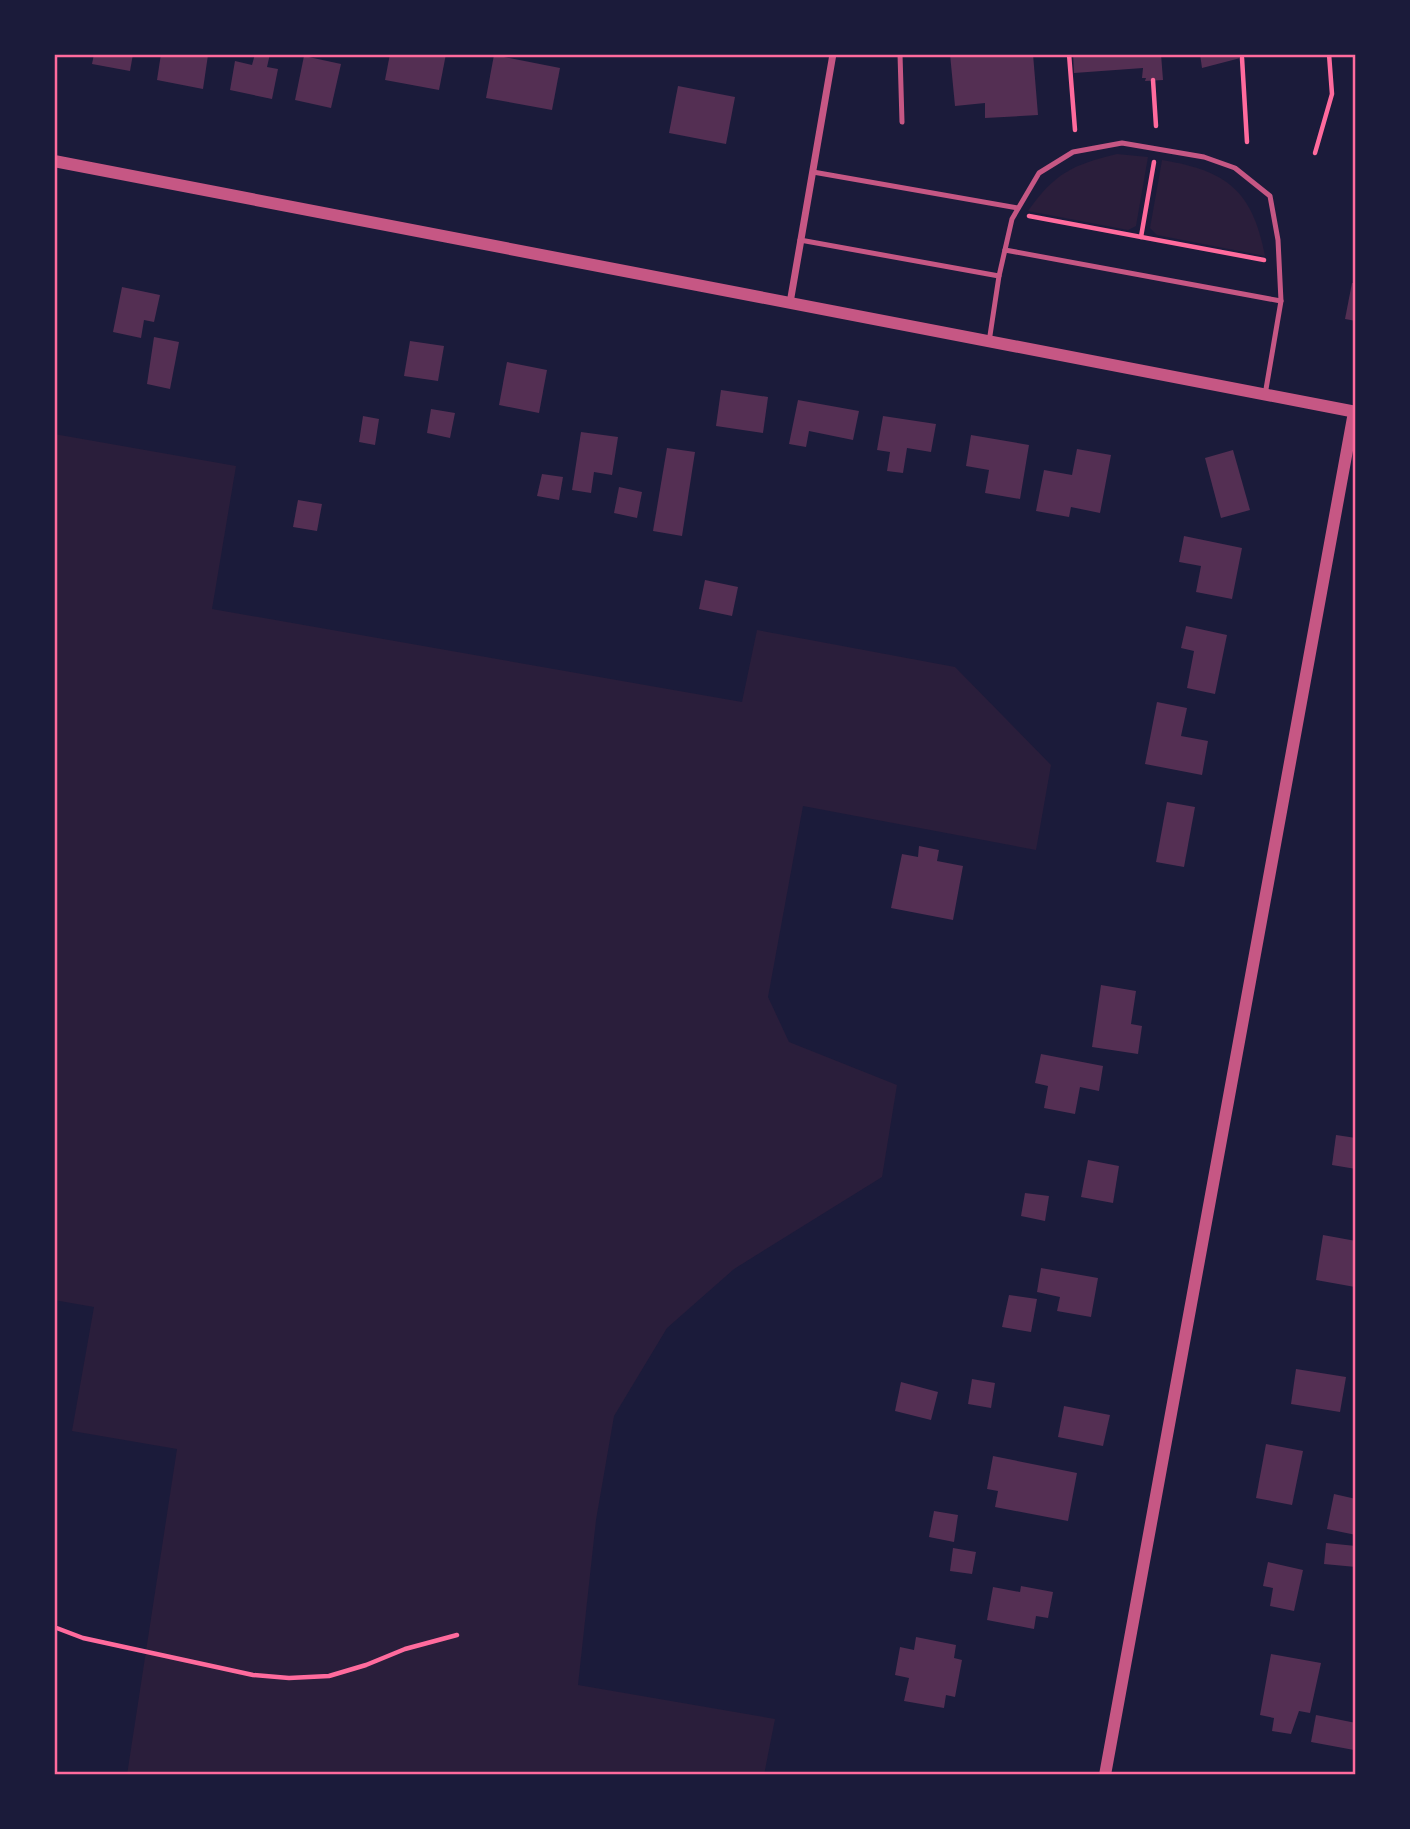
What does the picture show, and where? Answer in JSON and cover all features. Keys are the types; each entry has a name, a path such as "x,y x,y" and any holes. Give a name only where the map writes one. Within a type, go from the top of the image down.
{"street":[{"path":"790,303 833,54"},
{"path":"54,161 1355,412 1105,1775"}],"lane":[{"path":"900,54 902,122"},
{"path":"989,342 1005,250 1017,211 1039,173 1073,152 1122,143 1204,157 1235,168 1270,196 1281,301 1265,395"},
{"path":"813,172 1017,211"},
{"path":"800,240 999,276"},
{"path":"1005,250 1281,301"}],"path":[{"path":"1069,54 1075,130"},
{"path":"1315,153 1332,94 1329,54"},
{"path":"1242,58 1247,142"},
{"path":"1153,80 1156,126"},
{"path":"1141,237 1154,159"},
{"path":"1017,211 1279,262"},
{"path":"54,1627 83,1638 253,1675 289,1678 329,1676 405,1649 457,1635"}],"shaded area":[{"path":"1117,154 1148,157 1136,226 1128,230 1028,211 1047,188 1066,172 1088,162"},
{"path":"1162,160 1204,170 1233,187 1253,215 1265,256 1157,235 1150,228"},
{"path":"54,434 236,466 212,609 742,702 757,630 955,667 1051,765 1036,850 803,806 768,997 789,1042 897,1085 882,1177 734,1269 667,1328 614,1416 596,1520 578,1685 775,1719 764,1775 127,1775 177,1449 72,1431 94,1307 54,1300"}],"building":[{"path":"94,54 133,54 130,71 92,64"},
{"path":"161,54 208,55 203,89 157,80"},
{"path":"255,54 270,54 267,67 278,69 272,99 230,90 235,61 252,65"},
{"path":"390,54 446,54 439,90 385,80"},
{"path":"950,54 1033,54 1038,115 985,118 985,103 955,106"},
{"path":"1073,54 1161,54 1163,80 1145,81 1146,78 1142,78 1143,68 1074,73"},
{"path":"1200,54 1252,54 1252,55 1202,68"},
{"path":"494,55 560,68 552,110 486,98"},
{"path":"304,56 341,64 331,108 295,100"},
{"path":"678,86 735,97 726,144 669,133"},
{"path":"1352,283 1356,283 1356,321 1345,319"},
{"path":"122,287 160,295 154,322 144,320 141,338 113,332"},
{"path":"154,337 179,342 170,389 147,384"},
{"path":"410,341 444,346 438,381 404,376"},
{"path":"507,362 547,370 539,413 499,405"},
{"path":"721,390 768,397 763,433 716,426"},
{"path":"798,400 859,411 853,440 809,431 806,447 789,444"},
{"path":"431,409 455,413 450,438 427,433"},
{"path":"363,416 379,419 375,445 359,442"},
{"path":"883,416 936,424 931,452 907,448 903,473 887,471 890,452 877,450"},
{"path":"581,432 618,437 612,475 594,472 591,493 572,490"},
{"path":"971,435 1029,445 1020,499 985,493 989,470 966,466"},
{"path":"667,448 695,452 682,536 653,531"},
{"path":"1077,449 1111,455 1100,513 1071,507 1069,517 1036,511 1044,470 1072,475"},
{"path":"1233,450 1250,510 1221,518 1205,458"},
{"path":"542,474 563,477 559,500 537,496"},
{"path":"619,487 642,492 637,518 614,513"},
{"path":"298,500 322,504 317,531 293,527"},
{"path":"1184,536 1242,548 1232,599 1196,592 1201,566 1179,562"},
{"path":"705,580 738,587 732,616 699,609"},
{"path":"1186,626 1227,635 1215,694 1187,688 1194,651 1181,648"},
{"path":"1157,702 1187,708 1181,736 1208,741 1202,775 1145,764"},
{"path":"1167,802 1195,807 1184,867 1156,862"},
{"path":"919,846 939,850 937,861 963,866 953,920 891,908 902,854 918,857"},
{"path":"1101,985 1136,991 1131,1024 1142,1026 1138,1054 1092,1047"},
{"path":"1041,1054 1103,1066 1099,1091 1080,1087 1075,1114 1044,1108 1048,1086 1035,1083"},
{"path":"1336,1135 1356,1138 1356,1169 1332,1165"},
{"path":"1088,1160 1119,1166 1113,1203 1081,1197"},
{"path":"1025,1193 1049,1196 1045,1221 1021,1216"},
{"path":"1323,1235 1356,1241 1355,1287 1316,1280"},
{"path":"1041,1268 1098,1278 1091,1317 1057,1311 1060,1297 1037,1292"},
{"path":"1009,1295 1037,1299 1031,1332 1002,1327"},
{"path":"1296,1369 1346,1377 1340,1412 1291,1404"},
{"path":"972,1379 995,1383 991,1408 968,1404"},
{"path":"901,1382 938,1392 931,1420 895,1411"},
{"path":"1064,1406 1110,1415 1103,1446 1058,1437"},
{"path":"1266,1444 1303,1451 1292,1505 1256,1498"},
{"path":"993,1456 1077,1473 1068,1521 995,1507 998,1491 987,1489"},
{"path":"1334,1494 1356,1499 1356,1535 1327,1529"},
{"path":"934,1511 958,1515 954,1542 929,1537"},
{"path":"1326,1543 1356,1546 1356,1567 1324,1564"},
{"path":"953,1548 976,1552 972,1574 950,1571"},
{"path":"1268,1562 1303,1570 1294,1611 1270,1606 1273,1588 1263,1586"},
{"path":"1021,1586 1053,1592 1048,1618 1036,1616 1034,1629 987,1620 993,1587 1020,1592"},
{"path":"916,1637 956,1645 954,1658 962,1660 955,1697 946,1695 944,1708 904,1701 909,1678 895,1675 900,1647 914,1650"},
{"path":"1271,1654 1321,1663 1310,1713 1299,1711 1291,1734 1272,1731 1274,1718 1260,1715"},
{"path":"1316,1715 1356,1723 1354,1750 1311,1742"}]}
